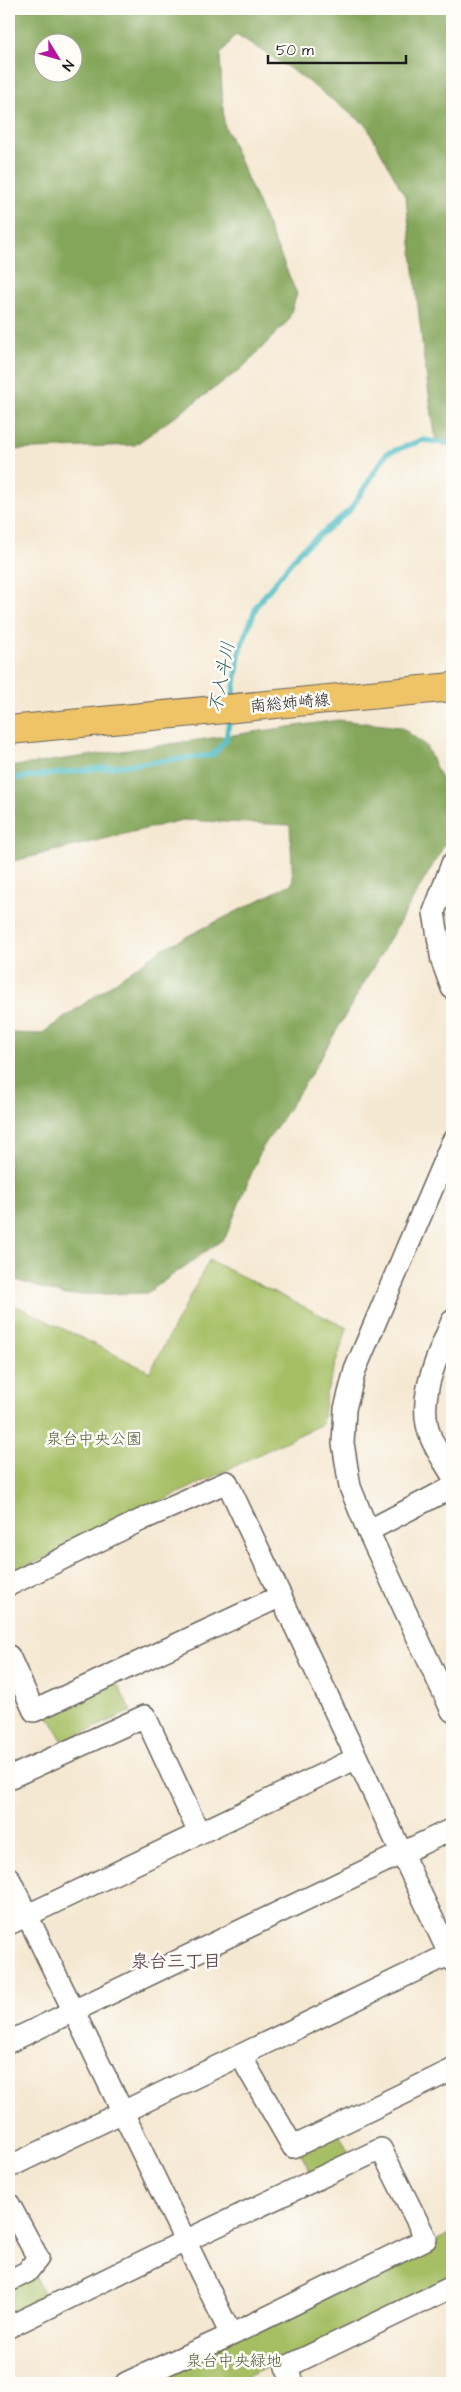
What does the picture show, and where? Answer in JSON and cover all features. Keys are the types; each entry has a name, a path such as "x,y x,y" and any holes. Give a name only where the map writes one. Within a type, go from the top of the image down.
{"main road":[{"name":"南総姉崎線","path":"9,730 452,687"}],"street":[{"path":"452,864 434,912 442,961 452,988"},
{"path":"452,1142 355,1370 345,1409 343,1443 350,1487 368,1531 452,1711"},
{"path":"452,1321 428,1384 426,1416 431,1437 452,1475"},
{"path":"9,1585 141,1520 227,1482 451,1956 240,2055 9,2167"},
{"path":"368,1531 452,1488"},
{"path":"9,1656 34,1711 281,1596"},
{"path":"9,1778 145,1716 199,1833"},
{"path":"18,1920 357,1758"},
{"path":"9,2042 452,1829"},
{"path":"9,1878 18,1920 73,2010 231,2335"},
{"path":"240,2055 293,2146 452,2070"},
{"path":"9,2327 185,2241 381,2149 426,2239 231,2335 126,2383"},
{"path":"9,2204 38,2258 27,2272 9,2281"},
{"path":"293,2383 286,2368 452,2287"}],"green space":[{"path":"9,9 452,9 452,447 436,441 424,360 406,198 366,125 295,72 236,34 220,55 224,124 297,294 288,321 241,369 135,445 9,450"},
{"path":"338,720 401,727 426,746 452,803 452,832 310,1076 261,1150 225,1238 147,1293 64,1295 9,1278 9,1033 41,1034 162,949 293,883 290,825 182,820 9,862 9,767"},
{"name":"泉台中央公園","path":"209,1260 347,1328 326,1394 322,1424 9,1575 9,1302 150,1372"},
{"path":"117,1683 131,1711 63,1742 48,1715"},
{"path":"337,2129 350,2155 311,2174 298,2148"},
{"name":"泉台中央緑地","path":"452,2233 452,2277 235,2383 140,2383"},
{"path":"34,2274 47,2302 9,2320 9,2287"}],"waterway":[{"name":"不入斗川","path":"232,702 240,649 257,605 300,551 350,510 387,453 423,440 452,444"},
{"name":"不入斗川","path":"9,779 213,755 226,740 230,716"}],"district":[{"name":"泉台三丁目","path":"176,1961"}]}
